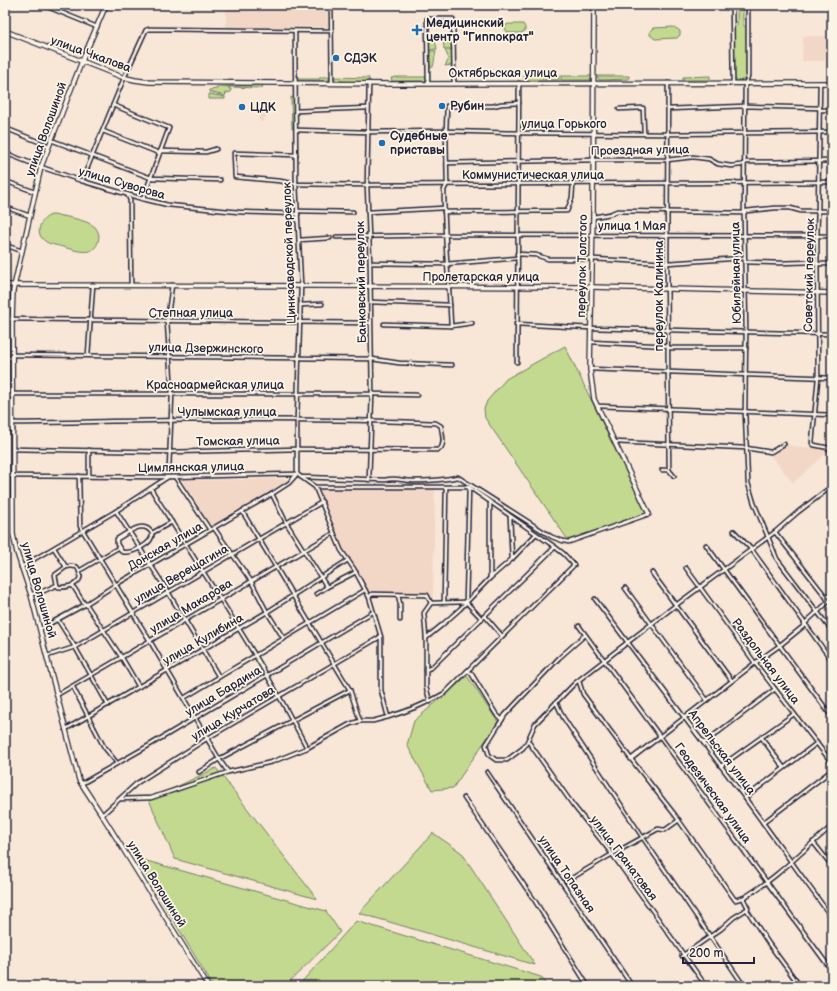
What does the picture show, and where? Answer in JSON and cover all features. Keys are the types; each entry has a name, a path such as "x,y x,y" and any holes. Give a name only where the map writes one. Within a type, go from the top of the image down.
{"street":[{"path":"43,5 97,27"},
{"name":"улица Волошиной","path":"106,5 82,61 41,167 14,286 12,319 13,534 21,567 31,594 81,784 102,815 208,986"},
{"path":"331,5 332,83"},
{"name":"переулок Толстого","path":"594,5 594,217 590,369 594,399 649,514"},
{"path":"732,5 733,82"},
{"name":"Юбилейная улица","path":"748,5 748,76 745,82 744,163 746,332 745,412 748,483 754,503 777,559 832,631"},
{"path":"428,83 427,19 453,19 454,83"},
{"path":"82,181 124,78 146,30 332,31"},
{"name":"улица Чкалова","path":"5,31 77,61 82,61 124,78 174,82"},
{"name":"Цинкзаводской переулок","path":"295,31 296,184 301,285 297,474"},
{"name":"Октябрьская улица","path":"174,82 832,83"},
{"name":"Банковский переулок","path":"369,83 367,185 370,237 370,323 372,359 371,449 369,480"},
{"path":"517,362 516,324 519,83"},
{"name":"переулок Калинина","path":"668,83 667,263 669,470"},
{"name":"Советский переулок","path":"820,83 817,236 818,378 812,443 829,448 832,454"},
{"path":"451,326 444,235 444,190 447,184 447,106 493,106 519,103"},
{"path":"113,105 169,128 143,199"},
{"path":"668,109 745,106 832,110"},
{"path":"296,111 368,108"},
{"path":"618,109 643,108 644,134"},
{"path":"5,128 49,146"},
{"name":"улица Горького","path":"296,130 368,132 446,130 519,133 644,134 832,132"},
{"path":"103,131 160,152 206,152 216,149"},
{"path":"51,140 151,178 220,180"},
{"name":"улица Суворова","path":"5,153 82,181 168,205 239,212 353,212"},
{"name":"Коммунистическая улица","path":"296,155 234,153 235,177 296,184 367,185 744,184 832,182"},
{"name":"Проездная улица","path":"447,164 594,160 667,160 693,157 709,159 718,164 731,166 741,165 747,162 832,161"},
{"path":"5,181 35,192"},
{"path":"444,212 567,211 572,198 573,184"},
{"path":"127,194 130,200 131,285"},
{"path":"130,200 136,197"},
{"path":"5,207 30,216"},
{"path":"368,212 444,208"},
{"path":"594,217 617,211 744,213 746,211 790,208 801,211 832,211"},
{"name":"улица 1 Мая","path":"336,237 444,235 832,236"},
{"path":"299,240 330,238"},
{"path":"5,245 22,251"},
{"path":"370,263 446,264 536,255 548,259 592,259 667,263 745,260 779,263 814,262 818,264 832,264"},
{"name":"Пролетарская улица","path":"5,285 592,287 832,293"},
{"path":"88,355 93,285"},
{"path":"169,469 172,394 167,322 172,285"},
{"path":"371,302 449,305"},
{"path":"301,305 322,304"},
{"name":"Степная улица","path":"5,319 167,322 370,323"},
{"path":"384,324 451,326 472,323"},
{"path":"516,324 591,328 832,334"},
{"path":"590,342 668,347 746,348"},
{"name":"улица Дзержинского","path":"5,358 13,356 88,355 372,359 399,363 452,365"},
{"path":"590,369 745,376 832,378"},
{"name":"Красноармейская улица","path":"5,396 172,394 417,395"},
{"path":"598,406 832,415"},
{"name":"Чулымская улица","path":"12,423 371,420 436,423 441,426"},
{"name":"Томская улица","path":"13,449 170,452 297,449 438,450 443,445 441,426"},
{"path":"5,429 13,430"},
{"path":"614,442 669,446 746,448 771,452 784,444"},
{"path":"88,450 89,476"},
{"path":"662,470 669,470 674,476"},
{"path":"297,474 315,487 341,550 356,572 368,597 381,637 381,690 388,717"},
{"name":"Цимлянская улица","path":"5,476 175,477 297,474"},
{"name":"Донская улица","path":"40,629 86,604 115,585 272,494 289,483 297,474"},
{"path":"79,476 80,526 82,531 168,670 228,772"},
{"path":"21,567 116,511 168,477"},
{"path":"175,477 210,530"},
{"path":"301,477 369,480 385,480 394,478 411,481 440,481 458,477 552,537 563,541 575,541 649,514"},
{"path":"585,635 559,658 505,715 486,746 489,755 496,760 507,760 523,748 535,724 579,680 676,605 752,550 767,537 776,532 798,512 832,486"},
{"path":"120,800 151,798 228,772 272,762 307,748 350,724 360,721 373,721 388,717 409,711 430,702 445,693 574,565 555,547 469,487 315,487"},
{"path":"466,602 469,487"},
{"path":"444,602 446,488"},
{"path":"151,489 222,599 293,720 307,748"},
{"path":"272,494 287,524 327,587"},
{"name":"улица Верещагина","path":"47,656 75,647 287,524 322,502"},
{"path":"490,503 490,578"},
{"path":"116,511 186,621 219,677"},
{"path":"242,511 350,690 360,721"},
{"path":"510,517 512,559"},
{"path":"152,533 172,522"},
{"path":"140,526 147,527 153,536 151,540 134,552 122,552 118,548 117,539 130,532 140,526"},
{"path":"214,528 251,581 267,612 284,639"},
{"path":"734,531 752,550 832,661"},
{"path":"631,759 779,646 827,603 826,597 776,532"},
{"name":"улица Макарова","path":"57,695 186,621 334,533"},
{"path":"426,638 442,625 490,578 512,559 536,534"},
{"path":"706,545 832,717"},
{"path":"426,670 432,667 555,547"},
{"path":"54,548 66,567"},
{"path":"79,571 118,548"},
{"name":"улица Кулибина","path":"66,730 267,612 348,560"},
{"path":"31,594 39,593 57,585 58,587 73,586 79,580 79,571 74,566 66,567 55,575 57,585"},
{"name":"Раздольная улица","path":"686,568 755,663 832,763"},
{"path":"316,594 356,572"},
{"path":"652,573 732,681"},
{"path":"73,586 104,630 139,687"},
{"path":"625,588 707,700"},
{"path":"184,698 365,590"},
{"path":"826,597 832,593"},
{"path":"368,597 372,594 427,595 431,603"},
{"path":"398,594 400,604 400,620"},
{"name":"Апрельская улица","path":"595,599 745,798 832,918"},
{"path":"431,603 466,602 502,636"},
{"path":"430,702 426,686 426,638 424,613 431,603"},
{"name":"улица Бардина","path":"81,784 196,718 373,612"},
{"path":"58,620 92,675 108,705"},
{"name":"Геодезическая улица","path":"579,626 832,971"},
{"name":"улица Курчатова","path":"102,815 120,800 137,782 334,663 381,637"},
{"path":"467,670 496,714 502,720"},
{"path":"579,680 583,694 631,759 679,820 736,901 755,891 767,882 832,826"},
{"path":"73,687 104,747 117,763"},
{"path":"704,743 776,689"},
{"path":"199,772 219,759 350,690"},
{"path":"556,702 563,716 643,838 744,986"},
{"path":"721,766 794,714"},
{"path":"762,738 784,768"},
{"name":"улица Гранатовая","path":"528,740 584,820 612,854 706,986"},
{"path":"745,798 817,743"},
{"path":"763,823 832,770"},
{"name":"улица Топазная","path":"487,772 632,986"},
{"path":"464,798 535,901 588,986"},
{"path":"567,881 612,854 658,829 665,830 679,820"},
{"path":"813,842 832,866"},
{"path":"743,898 748,908 747,910 769,944 800,986"},
{"path":"683,955 710,937 748,908"}],"shaded area":[{"path":"226,5 327,5 328,27 226,27"},
{"path":"803,36 826,36 825,61 802,61"},
{"path":"262,102 267,102 266,118 264,118 263,122 260,122 258,117 260,117 260,114 263,113 258,113 259,108 262,108"},
{"path":"787,443 792,446 827,449 829,451 793,483 771,456"},
{"path":"287,479 286,482 211,526 182,481 183,480"},
{"path":"5,481 9,481 9,514 5,515"},
{"path":"317,489 435,489 433,598 371,598 342,550"}],"green space":[{"path":"734,5 747,5 743,9 743,25 747,28 747,77 743,80 737,81 734,77 734,27 737,25 737,9"},
{"path":"446,20 443,26 435,26 430,21"},
{"path":"523,24 525,31 521,33 508,33 505,29 506,25"},
{"path":"674,27 680,31 680,35 677,38 655,39 650,35 650,31 653,28"},
{"path":"429,36 434,36 437,49 429,50"},
{"path":"443,36 451,36 452,49 444,49"},
{"path":"445,50 452,50 452,65 445,66 449,59"},
{"path":"429,51 436,51 433,67 430,67"},
{"path":"524,76 559,76 559,80 524,80"},
{"path":"561,76 592,76 591,80 561,80"},
{"path":"597,76 629,76 629,79 599,80"},
{"path":"710,76 710,80 683,80 683,77"},
{"path":"320,77 330,77 328,81 296,81 296,79 320,79"},
{"path":"334,77 369,78 369,80 367,82 336,81"},
{"path":"427,77 427,79 425,81 392,81 391,78"},
{"path":"263,85 262,88 229,87 231,92 226,93 225,96 209,92 209,90 217,89 217,87"},
{"path":"209,94 225,97 225,99 209,99"},
{"path":"291,97 294,98 293,129 292,129"},
{"path":"51,215 81,220 92,224 99,235 98,243 95,248 86,252 51,244 45,241 39,230 41,223"},
{"path":"565,346 646,513 568,540 485,418 484,409 487,401 506,379"},
{"path":"467,676 498,722 453,788 432,790 407,745 414,721"},
{"path":"216,768 317,899 175,859 149,800"},
{"path":"433,833 462,853 535,965 359,913"},
{"path":"136,858 326,911 340,932 285,986 213,986"},
{"path":"356,921 541,977 547,986 298,986"}],"place":[{"name":"Медицинский центр \"Гиппократ\"","path":"417,30"},
{"name":"СДЭК","path":"336,58"},
{"name":"Рубин","path":"442,106"},
{"name":"ЦДК","path":"242,107"},
{"name":"Судебные приставы","path":"382,143"}]}
